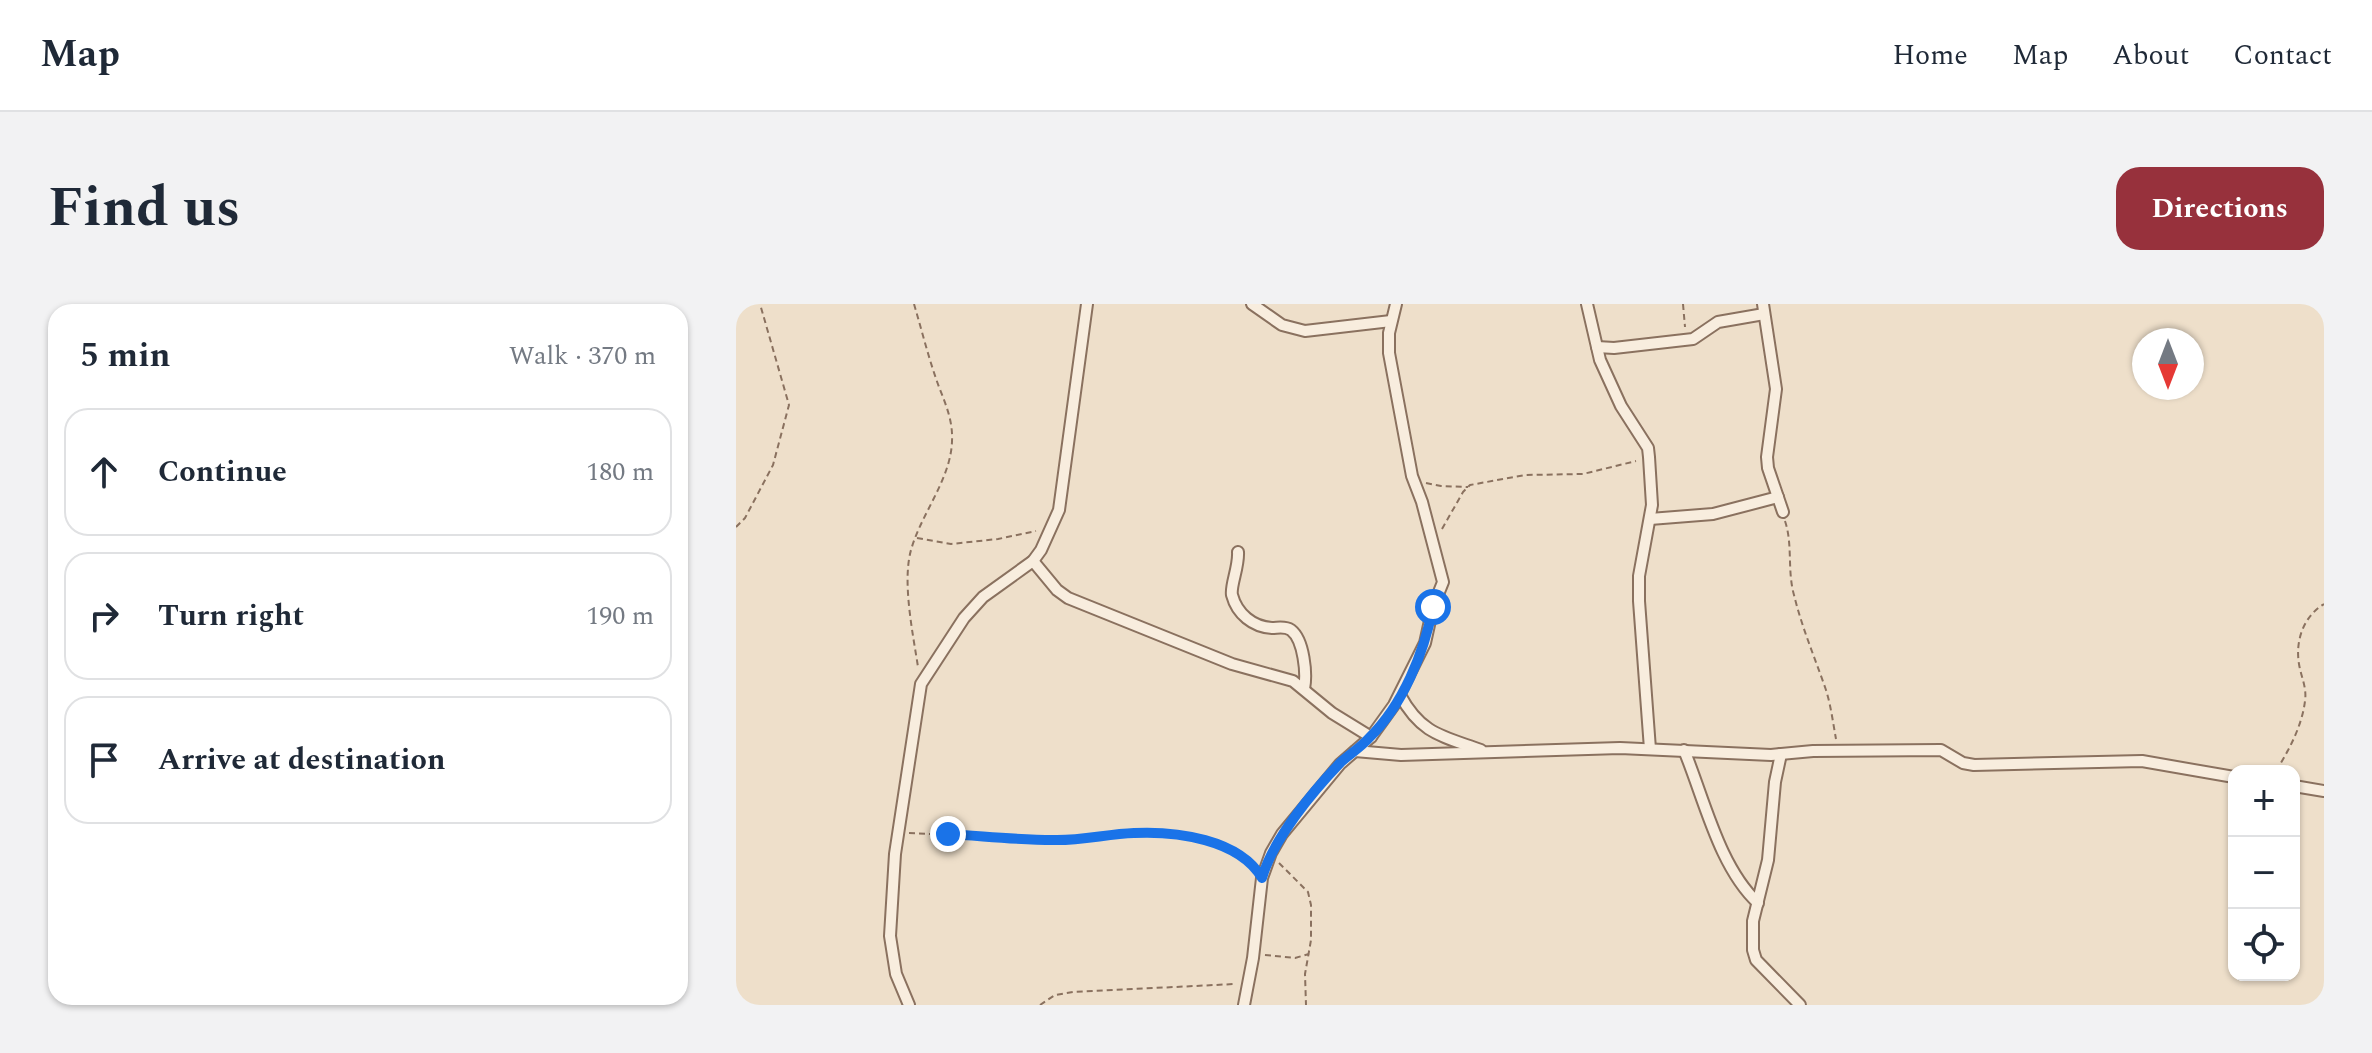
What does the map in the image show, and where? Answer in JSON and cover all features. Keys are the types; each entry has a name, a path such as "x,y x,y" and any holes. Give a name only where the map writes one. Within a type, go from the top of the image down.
{"street":[{"path":"909,1005 896,974 890,936 895,854 921,684 964,618 983,597 1033,561 1052,527 1059,510 1087,304"},
{"path":"1252,304 1282,325 1305,331 1391,321"},
{"path":"1244,1005 1250,985 1262,878 1271,853 1282,834 1340,764 1371,737 1400,695 1425,643 1433,607 1443,582 1412,476 1389,353 1391,321 1396,304"},
{"path":"1587,304 1597,347 1613,390 1648,448 1650,519 1639,576 1639,601 1650,749"},
{"path":"1597,347 1685,341 1701,335 1718,322 1764,309 1776,389 1767,457 1783,512"},
{"path":"1650,519 1713,514 1778,497"},
{"path":"1238,552 1233,598 1243,615 1253,624 1285,628 1293,633 1306,667 1304,689"},
{"path":"1033,561 1057,590 1068,598 1232,664 1279,675 1371,737"},
{"path":"1400,695 1415,720 1434,734 1486,751"},
{"path":"1355,751 1401,755 1650,749 1732,755 1941,750 1963,763 1974,765 2142,761 2228,776"},
{"path":"1684,750 1727,857 1749,894 1758,903"},
{"path":"1781,754 1775,782 1768,860 1753,921 1753,950 1756,960 1800,1005"},
{"path":"2300,787 2324,791"}],"path":[{"path":"736,527 745,518 773,465 789,405 760,304"},
{"path":"914,304 947,405 952,437 945,472 915,537 908,567 910,611 921,684"},
{"path":"1683,304 1685,341"},
{"path":"1412,476 1441,486 1469,486 1525,475 1583,474 1649,457"},
{"path":"1434,545 1469,486"},
{"path":"1783,512 1790,534 1789,572 1794,594 1830,704 1840,751"},
{"path":"915,537 951,544 998,539 1052,527"},
{"path":"2279,765 2289,748 2305,701 2306,689 2299,664 2304,626 2307,616 2324,604"},
{"path":"900,833 1056,840 1135,832 1188,837 1234,850 1248,859 1262,878"},
{"path":"1271,853 1308,892 1311,905 1310,954 1305,974 1306,1005"},
{"path":"1265,955 1295,958 1310,954"},
{"path":"1040,1005 1055,995 1073,992 1211,984 1250,985"}],"route":[{"path":"948,834 1056,840 1135,832 1188,837 1234,850 1255,866 1262,878 1265,865 1282,834 1340,764 1371,737 1394,705 1425,643 1433,607"}]}
